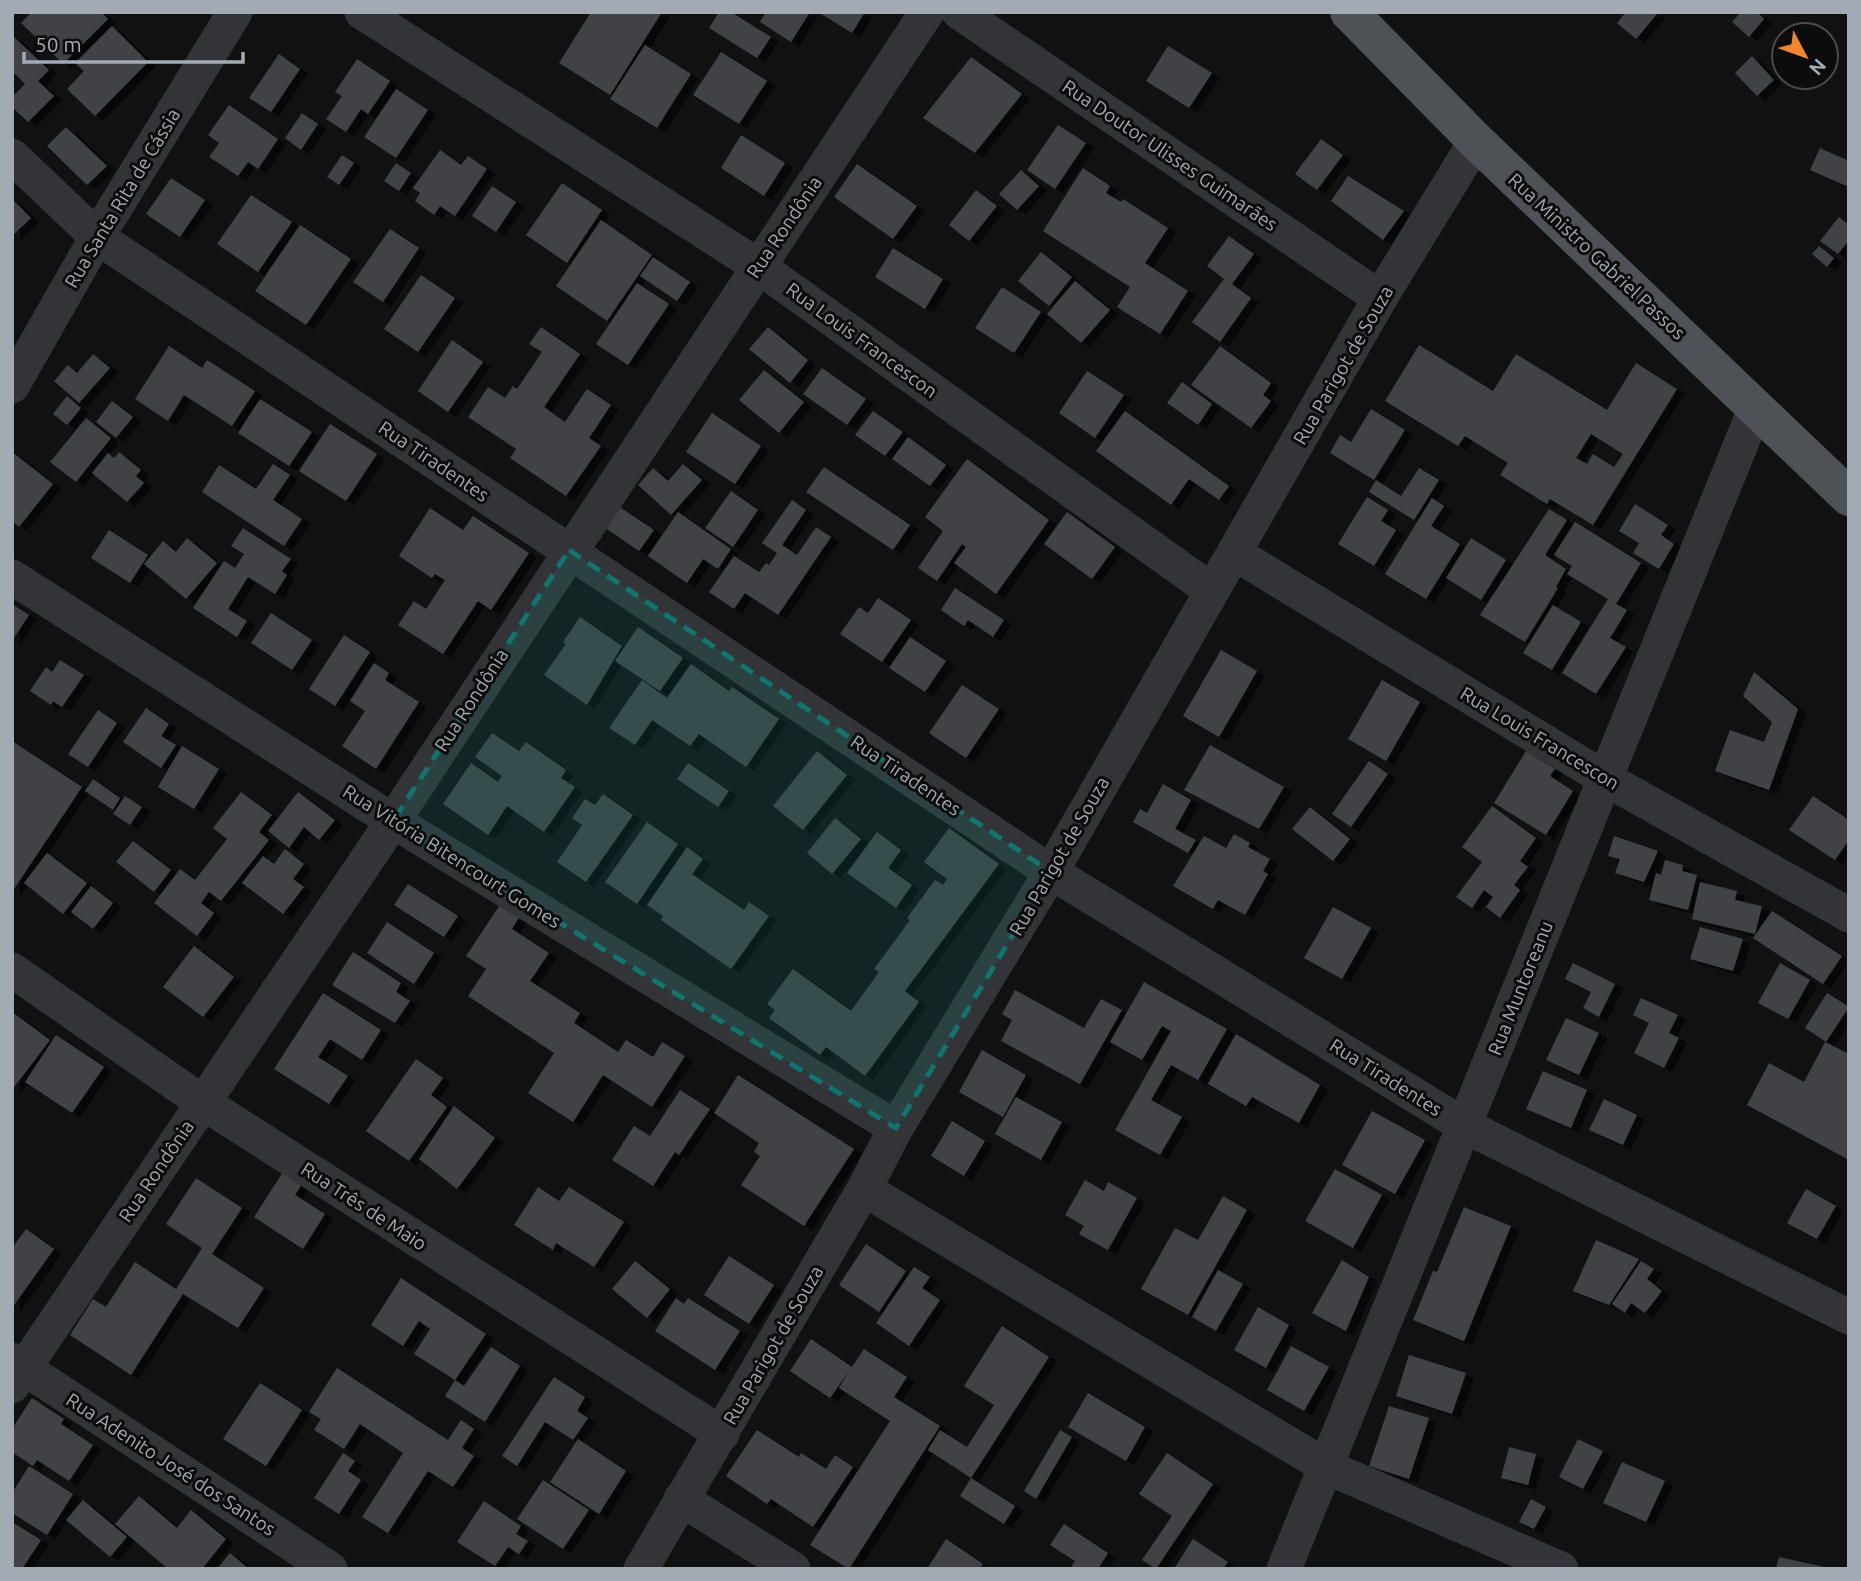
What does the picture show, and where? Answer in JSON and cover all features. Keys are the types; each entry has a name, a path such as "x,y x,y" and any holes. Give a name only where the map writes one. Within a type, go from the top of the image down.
{"main road":[{"name":"Rua Ministro Gabriel Passos","path":"1349,12 1476,141 1849,497"}],"street":[{"name":"Rua Santa Rita de Cássia","path":"12,386 97,237 235,12"},
{"name":"Rua Louis Francescon","path":"362,12 758,266 1212,591"},
{"name":"Rua Rondônia","path":"16,1371 393,821 569,550 927,12"},
{"name":"Rua Doutor Ulisses Guimarães","path":"959,12 1380,298"},
{"name":"Rua Parigot de Souza","path":"641,1569 864,1189 896,1128 1051,872 1212,591 1236,554 1380,298 1476,141"},
{"name":"Rua Tiradentes","path":"12,156 97,237 1051,872 1465,1126 1849,1317"},
{"name":"Rua Muntoreanu","path":"1284,1569 1756,407"},
{"name":"Rua Louis Francescon","path":"1236,554 1604,778 1849,915"},
{"name":"Rua Vitória Bitencourt Gomes","path":"12,577 393,821 896,1128"},
{"name":"Rua Três de Maio","path":"12,970 202,1102 722,1434"},
{"path":"864,1189 1327,1467 1561,1569"},
{"name":"Rua Adenito José dos Santos","path":"16,1371 330,1569"},
{"path":"681,1499 793,1569"}],"highlighted area":[{"path":"569,550 1051,872 896,1128 393,821"}],"building":[{"path":"32,12 101,12 108,19 63,64 21,23"},
{"path":"591,12 662,12 610,95 559,63"},
{"path":"719,12 731,12 771,37 757,58 709,28"},
{"path":"766,12 810,12 791,42 760,22"},
{"path":"818,12 865,12 852,33"},
{"path":"1626,12 1657,14 1636,39 1617,23"},
{"path":"1741,12 1757,12 1764,19 1749,37 1732,22"},
{"path":"112,26 148,62 95,116 67,89 84,71 75,63"},
{"path":"12,35 49,70 38,81 54,96 28,122 12,107 12,97 25,84 12,71"},
{"path":"645,45 691,74 657,128 610,99"},
{"path":"1168,46 1212,73 1189,108 1146,81"},
{"path":"721,52 767,81 739,124 693,95"},
{"path":"279,54 300,69 271,112 249,98"},
{"path":"1752,56 1770,76 1770,84 1757,96 1735,73"},
{"path":"971,57 1022,94 975,153 923,118"},
{"path":"357,59 390,81 368,114 361,109 346,132 326,119 342,96 335,92"},
{"path":"396,89 428,110 396,158 364,137"},
{"path":"229,105 278,139 258,169 248,162 238,176 209,157 219,143 208,135"},
{"path":"302,113 318,124 301,150 285,138"},
{"path":"1058,125 1086,143 1055,189 1027,170"},
{"path":"66,127 107,166 87,185 47,146"},
{"path":"741,135 785,163 764,196 721,168"},
{"path":"1321,139 1343,155 1317,190 1295,174"},
{"path":"1820,148 1849,161 1849,187 1810,170"},
{"path":"440,150 461,165 468,156 487,169 455,216 440,206 434,215 415,201 420,193 413,188"},
{"path":"342,155 354,163 339,185 327,177"},
{"path":"396,163 411,173 399,191 384,181"},
{"path":"857,164 917,206 893,239 834,197"},
{"path":"1083,168 1110,186 1106,193 1121,202 1123,199 1168,228 1145,263 1188,291 1160,334 1117,307 1130,287 1043,231"},
{"path":"1021,170 1039,186 1017,210 999,194"},
{"path":"1348,176 1404,211 1383,240 1331,201"},
{"path":"171,178 205,200 180,237 146,214"},
{"path":"562,183 602,210 567,263 526,235"},
{"path":"492,186 516,202 496,232 472,216"},
{"path":"976,190 997,206 969,241 949,225"},
{"path":"251,195 292,222 258,272 217,244"},
{"path":"12,199 31,218 12,236"},
{"path":"1839,217 1849,225 1849,240 1838,254 1820,241"},
{"path":"601,220 652,255 607,321 556,286"},
{"path":"300,225 351,259 306,325 255,291"},
{"path":"390,229 419,248 383,302 353,282"},
{"path":"1229,236 1254,254 1232,284 1251,298 1220,342 1192,322 1224,279 1207,266"},
{"path":"1819,246 1834,258 1827,267 1812,254"},
{"path":"893,248 943,279 925,309 875,277"},
{"path":"1041,252 1072,277 1049,306 1018,281"},
{"path":"653,257 690,282 677,301 640,276"},
{"path":"421,275 455,298 418,352 384,329"},
{"path":"1075,281 1110,310 1081,343 1047,314"},
{"path":"637,283 669,304 628,365 596,344"},
{"path":"1002,287 1041,312 1014,353 975,328"},
{"path":"541,327 580,354 544,407 565,422 587,389 611,405 589,438 601,446 566,496 510,458 516,449 468,417 488,387 505,398 513,386 517,389 542,352 529,344"},
{"path":"768,327 808,360 790,383 749,349"},
{"path":"452,340 483,362 448,412 418,391"},
{"path":"1419,345 1493,391 1516,354 1607,410 1636,363 1677,389 1593,525 1550,499 1547,504 1500,475 1508,463 1465,436 1458,446 1385,401","holes":["1591,434 1623,454 1614,467 1593,454 1587,464 1576,458"]},
{"path":"169,346 202,368 207,360 255,391 232,426 184,395 168,421 135,399"},
{"path":"1220,346 1271,383 1263,395 1271,401 1251,428 1191,385"},
{"path":"93,354 110,368 79,403 54,381 68,365 77,373"},
{"path":"822,368 866,399 847,425 803,394"},
{"path":"764,370 804,402 779,433 739,400"},
{"path":"1087,371 1124,395 1095,438 1059,413"},
{"path":"1182,382 1212,404 1198,425 1167,403"},
{"path":"67,396 81,408 67,425 53,414"},
{"path":"260,399 312,432 289,466 238,433"},
{"path":"112,401 133,417 116,438 96,422"},
{"path":"1371,409 1405,430 1374,480 1330,453 1340,435 1351,442"},
{"path":"873,411 903,432 885,456 855,435"},
{"path":"1125,411 1229,486 1219,500 1189,479 1171,505 1096,451"},
{"path":"712,413 761,446 735,484 686,452"},
{"path":"86,418 111,438 76,482 50,462"},
{"path":"330,424 377,454 346,501 299,471"},
{"path":"908,437 946,465 930,486 892,459"},
{"path":"12,452 53,484 19,527 12,521"},
{"path":"119,452 141,470 136,476 144,483 127,502 92,473 108,453 114,458"},
{"path":"967,459 1049,520 996,594 954,563 966,547 962,544 937,581 918,568 943,531 925,517"},
{"path":"273,464 290,475 273,500 302,519 284,546 202,492 219,465 256,489"},
{"path":"683,464 702,480 671,515 638,485 653,468 668,481"},
{"path":"824,467 910,525 893,550 806,492"},
{"path":"1419,468 1439,480 1414,520 1369,492 1376,480 1401,496"},
{"path":"731,491 758,510 733,547 705,528"},
{"path":"1367,497 1388,510 1381,521 1396,530 1374,566 1338,544"},
{"path":"1432,498 1444,506 1431,526 1460,544 1426,599 1385,574"},
{"path":"792,500 806,510 782,545 797,555 816,527 831,537 778,615 745,593 734,609 709,592 734,556 759,572 766,563 769,565 777,553 762,543"},
{"path":"1635,504 1668,525 1661,535 1674,544 1659,569 1633,553 1639,543 1619,531"},
{"path":"618,506 654,530 639,551 604,527"},
{"path":"430,508 463,530 473,516 529,553 491,610 478,601 443,654 398,625 414,601 426,609 445,580 435,574 432,578 399,556"},
{"path":"1549,509 1567,520 1545,555 1566,569 1556,587 1558,588 1525,642 1480,615"},
{"path":"678,512 731,549 718,569 703,559 687,583 648,556"},
{"path":"1067,512 1115,547 1092,579 1044,544"},
{"path":"1575,522 1641,563 1616,604 1627,610 1610,638 1626,647 1596,694 1562,673 1608,599 1567,574 1572,566 1554,555"},
{"path":"243,528 291,559 282,571 287,575 275,594 248,577 228,609 247,621 237,637 193,608 224,561 235,568 244,554 231,546"},
{"path":"109,530 148,555 130,583 91,558"},
{"path":"187,538 217,563 186,599 144,564 163,541 176,552"},
{"path":"1471,538 1506,560 1481,600 1446,578"},
{"path":"955,588 1004,620 993,637 968,620 964,626 941,610"},
{"path":"878,598 911,620 882,662 840,634 859,607 868,613"},
{"path":"12,604 29,615 12,641"},
{"path":"1553,605 1581,622 1552,670 1523,653"},
{"path":"271,613 312,640 292,670 251,643"},
{"path":"580,617 622,646 587,705 544,675 566,644 563,642"},
{"path":"638,627 683,658 660,691 615,661"},
{"path":"344,635 370,652 335,706 309,689"},
{"path":"910,637 946,661 925,692 889,668"},
{"path":"1221,650 1257,671 1219,737 1183,716"},
{"path":"60,660 84,675 62,707 53,701 51,705 30,691 46,667 52,672"},
{"path":"374,663 389,673 385,680 419,702 376,769 342,746 365,711 350,701"},
{"path":"691,664 729,691 732,687 779,719 746,767 699,734 690,746 652,720 635,745 609,728 642,680 667,698"},
{"path":"1754,672 1798,709 1769,790 1715,771 1730,730 1764,742 1772,722 1743,696"},
{"path":"1382,680 1420,702 1386,761 1348,739"},
{"path":"962,685 999,709 966,758 929,733"},
{"path":"146,708 169,724 161,736 176,745 161,768 123,742"},
{"path":"98,710 117,723 88,767 68,754"},
{"path":"492,733 519,751 526,742 566,770 561,778 575,787 544,832 507,806 488,835 443,804 471,763 498,782 502,776 475,757"},
{"path":"12,741 82,787 12,892"},
{"path":"1210,745 1284,787 1259,829 1184,790"},
{"path":"182,746 219,769 194,809 158,787"},
{"path":"817,751 847,775 803,830 773,806"},
{"path":"1526,751 1555,769 1550,776 1573,791 1546,835 1494,803"},
{"path":"1369,761 1388,774 1351,827 1332,814"},
{"path":"688,763 729,791 718,807 677,779"},
{"path":"93,779 120,798 113,810 85,791"},
{"path":"1163,784 1191,800 1175,829 1196,840 1188,853 1133,822 1140,809 1147,813"},
{"path":"241,792 272,815 259,832 269,840 221,901 209,892 201,903 214,913 197,936 154,903 180,869 195,880 227,839 213,828"},
{"path":"298,792 335,820 319,840 304,827 289,848 268,831"},
{"path":"603,794 633,815 586,882 557,862 582,825 572,818 585,799 595,805"},
{"path":"125,796 142,807 130,825 113,814"},
{"path":"1813,796 1849,820 1849,840 1835,860 1789,830"},
{"path":"1492,806 1536,838 1520,861 1528,867 1514,885 1520,890 1500,918 1486,907 1493,897 1484,890 1472,908 1456,897 1482,862 1462,847"},
{"path":"1310,807 1350,839 1333,861 1292,829"},
{"path":"835,818 861,839 832,874 807,853"},
{"path":"647,822 678,844 637,904 605,882"},
{"path":"949,828 999,864 905,991 919,1002 865,1076 826,1047 820,1055 769,1018 775,1010 767,1004 793,969 851,1011 879,972 874,969 910,920 907,918 935,880 943,885 947,879 924,862"},
{"path":"877,832 901,850 888,868 912,885 896,908 847,873"},
{"path":"1234,834 1250,843 1248,847 1270,859 1263,871 1268,874 1245,915 1218,900 1213,909 1173,886 1204,836 1226,848"},
{"path":"1614,836 1658,851 1644,882 1615,873 1620,859 1608,856"},
{"path":"133,841 171,870 154,892 116,862"},
{"path":"687,847 703,859 692,874 744,910 749,902 769,916 731,969 661,920 663,916 647,905"},
{"path":"285,849 304,864 293,879 304,887 283,914 242,883 263,856 274,864"},
{"path":"47,853 87,883 63,914 24,883"},
{"path":"1665,860 1683,865 1682,871 1697,875 1688,910 1649,900 1656,873 1661,875"},
{"path":"1700,882 1737,891 1735,900 1762,906 1755,934 1692,919"},
{"path":"408,884 458,916 444,937 394,905"},
{"path":"91,886 113,903 93,929 71,912"},
{"path":"501,903 520,916 512,929 549,953 530,981 580,1013 574,1023 618,1052 626,1040 653,1057 662,1042 685,1056 652,1107 603,1075 573,1122 528,1093 554,1053 468,996 486,969 466,956"},
{"path":"1333,907 1371,928 1342,979 1304,958"},
{"path":"1772,911 1842,956 1823,984 1753,938"},
{"path":"387,922 434,953 414,984 367,953"},
{"path":"1700,927 1743,939 1733,971 1690,959"},
{"path":"194,946 234,977 203,1017 163,987"},
{"path":"353,952 401,983 396,992 410,1001 395,1023 332,985"},
{"path":"1573,963 1615,984 1599,1017 1583,1008 1591,992 1565,979"},
{"path":"1780,963 1810,980 1788,1019 1758,1003"},
{"path":"1144,982 1227,1029 1198,1080 1171,1065 1151,1100 1182,1117 1160,1155 1115,1130 1171,1031 1162,1026 1142,1060 1110,1042"},
{"path":"1015,990 1084,1028 1101,999 1122,1010 1080,1084 1001,1041 1012,1020 1002,1014"},
{"path":"323,993 381,1030 362,1060 330,1039 318,1057 348,1076 329,1104 274,1069"},
{"path":"1827,993 1849,1007 1826,1042 1805,1028"},
{"path":"1641,998 1678,1015 1669,1033 1679,1038 1664,1068 1634,1053 1649,1023 1633,1015"},
{"path":"12,1012 50,1040 12,1090"},
{"path":"1566,1018 1599,1033 1579,1075 1546,1060"},
{"path":"1236,1034 1320,1085 1299,1123 1252,1097 1246,1106 1208,1084"},
{"path":"56,1035 104,1067 72,1113 25,1082"},
{"path":"1825,1042 1849,1054 1849,1160 1747,1105 1769,1063 1804,1082"},
{"path":"982,1050 1026,1075 1003,1117 959,1092"},
{"path":"416,1059 443,1078 431,1095 447,1107 409,1161 366,1131"},
{"path":"1543,1071 1587,1090 1571,1128 1526,1109"},
{"path":"738,1075 854,1149 804,1226 741,1185 760,1156 754,1152 759,1143 714,1113"},
{"path":"680,1090 710,1109 679,1155 675,1152 653,1186 612,1160 634,1126 650,1136"},
{"path":"1016,1097 1062,1122 1041,1160 995,1134"},
{"path":"1604,1099 1637,1115 1623,1145 1589,1130"},
{"path":"454,1106 495,1138 457,1189 419,1159"},
{"path":"1372,1111 1425,1140 1395,1194 1342,1165"},
{"path":"952,1121 985,1141 964,1176 931,1156"},
{"path":"1335,1169 1382,1195 1353,1248 1305,1221"},
{"path":"283,1172 302,1184 295,1195 325,1214 303,1249 254,1217"},
{"path":"196,1178 242,1208 212,1254 264,1288 238,1328 183,1294 131,1375 70,1335 93,1299 106,1307 135,1262 176,1289 202,1248 166,1224"},
{"path":"1085,1180 1104,1191 1108,1182 1137,1198 1108,1250 1079,1234 1084,1226 1065,1215"},
{"path":"538,1187 559,1201 569,1187 624,1222 594,1267 556,1243 553,1250 514,1225"},
{"path":"1806,1189 1836,1206 1817,1239 1787,1223"},
{"path":"1223,1196 1247,1210 1188,1315 1141,1289 1175,1228 1198,1240"},
{"path":"1464,1207 1511,1226 1464,1341 1413,1320 1433,1271 1437,1272"},
{"path":"26,1229 54,1249 12,1308 12,1248"},
{"path":"1596,1240 1639,1259 1609,1305 1573,1291"},
{"path":"866,1244 906,1271 879,1312 839,1285"},
{"path":"729,1256 774,1285 749,1324 704,1295"},
{"path":"1342,1260 1369,1277 1346,1331 1312,1313"},
{"path":"635,1261 670,1289 647,1318 612,1289"},
{"path":"1641,1261 1654,1269 1647,1279 1662,1291 1645,1313 1631,1303 1625,1313 1612,1304"},
{"path":"914,1267 930,1277 922,1288 940,1300 909,1346 876,1323"},
{"path":"1218,1270 1243,1284 1216,1331 1192,1317"},
{"path":"401,1278 486,1334 455,1380 414,1354 430,1329 419,1321 403,1346 371,1325"},
{"path":"676,1298 684,1304 688,1298 740,1331 715,1370 655,1331"},
{"path":"1258,1307 1289,1325 1266,1368 1234,1350"},
{"path":"1002,1326 1049,1357 971,1478 928,1450 940,1430 967,1447 994,1405 964,1386"},
{"path":"811,1339 852,1367 864,1349 907,1377 894,1397 940,1426 849,1569 810,1545 890,1421 839,1388 849,1371 830,1398 790,1371"},
{"path":"1291,1346 1329,1367 1304,1411 1267,1390"},
{"path":"491,1347 520,1366 485,1422 445,1396 455,1380 464,1386"},
{"path":"1409,1355 1466,1373 1452,1414 1396,1396"},
{"path":"337,1368 448,1440 461,1420 474,1429 462,1448 474,1456 453,1487 428,1471 388,1533 362,1517 403,1453 360,1424 344,1449 314,1430 321,1419 309,1412"},
{"path":"554,1377 585,1397 577,1411 588,1418 573,1440 545,1422 517,1466 502,1456"},
{"path":"260,1383 302,1410 266,1466 223,1439"},
{"path":"1088,1393 1145,1427 1126,1461 1068,1427"},
{"path":"32,1398 64,1419 61,1424 93,1445 69,1481 37,1460 33,1466 12,1452 12,1429"},
{"path":"1389,1406 1429,1418 1409,1479 1369,1466"},
{"path":"757,1430 799,1457 801,1453 826,1469 835,1455 853,1467 813,1527 771,1499 767,1504 726,1476"},
{"path":"1060,1430 1072,1437 1036,1499 1024,1491"},
{"path":"578,1439 626,1471 599,1514 550,1482"},
{"path":"1578,1439 1603,1451 1583,1489 1559,1477"},
{"path":"1509,1447 1536,1454 1528,1485 1501,1478"},
{"path":"343,1453 355,1461 348,1471 361,1480 339,1514 314,1498"},
{"path":"1167,1453 1213,1484 1156,1569 1142,1560 1172,1516 1139,1494"},
{"path":"1622,1462 1665,1481 1646,1522 1603,1503"},
{"path":"29,1466 73,1494 47,1535 12,1513 12,1493"},
{"path":"971,1478 1015,1506 1004,1524 960,1496"},
{"path":"543,1480 589,1510 563,1549 517,1519"},
{"path":"139,1496 177,1528 191,1510 226,1539 202,1569 168,1569 115,1524"},
{"path":"1531,1499 1546,1507 1534,1529 1519,1522"},
{"path":"83,1500 127,1537 110,1557 66,1520"},
{"path":"484,1501 521,1526 516,1534 528,1541 519,1554 508,1547 495,1566 457,1542"},
{"path":"12,1522 41,1540 22,1569 12,1569"},
{"path":"1064,1524 1108,1553 1098,1569 1070,1569 1075,1561 1050,1545"},
{"path":"946,1539 983,1564 980,1569 927,1569"},
{"path":"1193,1539 1228,1562 1223,1569 1174,1569"},
{"path":"230,1553 249,1569 217,1569"},
{"path":"1779,1557 1829,1568 1829,1569 1776,1569"}]}
